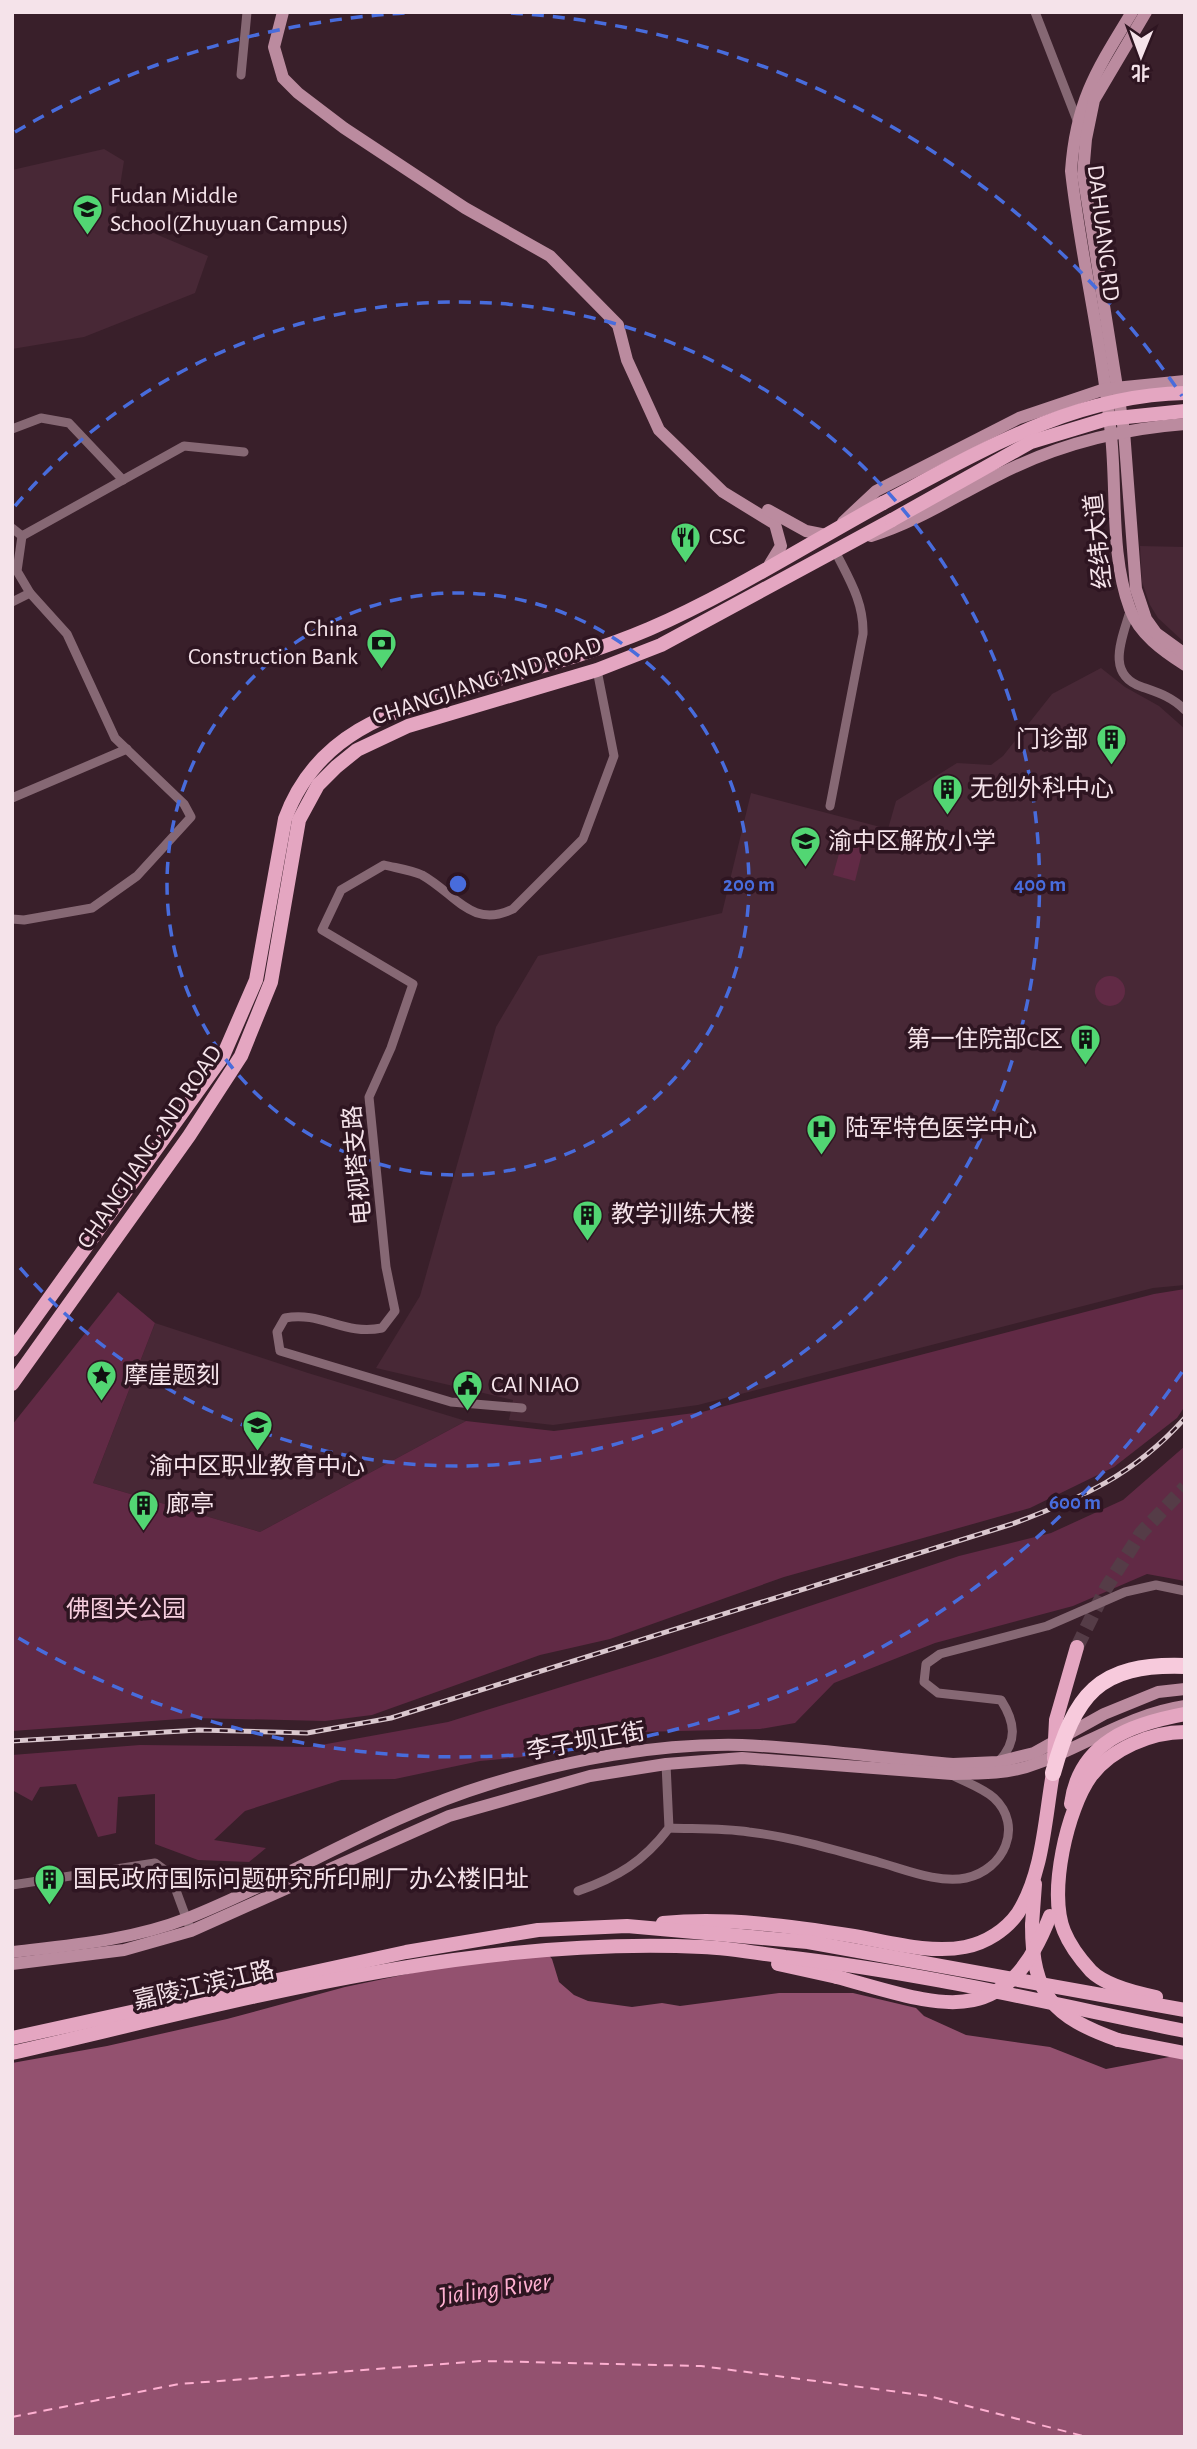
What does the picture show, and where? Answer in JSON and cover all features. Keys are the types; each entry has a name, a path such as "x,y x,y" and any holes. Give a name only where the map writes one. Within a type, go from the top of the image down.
{"highway":[{"path":"1053,1773 1066,1727 1085,1698 1101,1682 1132,1669 1185,1666"}],"main road":[{"path":"283,12 274,47 284,78 290,86 344,128 465,208 550,256 618,326 627,360 659,430 728,496 775,524 781,546 770,564"},
{"name":"DAHUANG RD","path":"1110,388 1071,171 1097,69 1132,12"},
{"name":"DAHUANG RD","path":"1083,121 1146,12"},
{"path":"706,476 797,527 831,532 876,491 1019,418 1065,400 1110,388 1185,381"},
{"name":"经纬大道","path":"1110,388 1118,432 1136,589 1146,619 1156,633 1185,654"},
{"name":"CHANGJIANG 2ND ROAD","path":"12,1350 223,1056 256,980 285,819 293,797 326,755 363,726 398,709 619,641 683,612 1030,427 1099,405 1185,394"},
{"path":"1065,400 1080,409 1086,420 1079,438 1070,445"},
{"name":"CHANGJIANG 2ND ROAD","path":"12,1384 189,1136 241,1056 271,982 299,820 318,785 357,750 408,726 629,659 691,631 1031,443 1107,419 1185,411"},
{"path":"841,547 896,528 1000,474 1070,445 1118,432 1185,424"},
{"name":"经纬大道","path":"1118,432 1121,574 1130,610 1150,639 1185,665"},
{"path":"1077,1647 1056,1720 1053,1773 1035,1872 1032,1962 1045,1995 1087,2029 1118,2040 1185,2053"},
{"name":"李子坝正街","path":"189,1925 444,1800 535,1771 639,1752 730,1746 953,1764 998,1762 1034,1753 1104,1714 1158,1692 1185,1689"},
{"name":"李子坝正街","path":"12,1964 122,1944 189,1925 449,1816 540,1788 666,1764 742,1758 952,1774 986,1774 1037,1764 1118,1725 1162,1709 1185,1706"},
{"path":"702,1947 932,2000 955,2003 982,1999 1022,1972 1037,1948 1050,1916 1061,1866 1073,1784 1086,1761 1110,1739 1146,1721 1185,1714"},
{"path":"1067,1829 1078,1797 1092,1774 1139,1740 1185,1731"},
{"path":"1061,1866 1063,1930 1076,1953 1093,1973 1129,1989 1185,2002"},
{"path":"406,1959 538,1930 694,1920 786,1926 934,1949 965,1947 995,1936 1018,1913 1035,1872"},
{"path":"627,1926 808,1942 1185,2010"},
{"name":"李子坝正街","path":"12,1952 122,1944"},
{"path":"406,1959 540,1950 702,1947 839,1963 1185,2031"},
{"name":"嘉陵江滨江路","path":"12,2038 406,1959"},
{"name":"嘉陵江滨江路","path":"12,2053 282,1991 406,1959"}],"street":[{"path":"241,75 247,12"},
{"path":"1035,12 1083,121"},
{"path":"12,429 41,418 69,423 123,480"},
{"path":"22,536 184,446 244,452"},
{"path":"12,528 22,536"},
{"path":"12,919 24,920 92,908 137,876 191,817 184,804 115,738 67,634 30,593 17,571 22,536"},
{"path":"830,806 863,634 859,598 841,547"},
{"path":"1136,589 1118,651 1120,671 1131,682 1168,696 1185,710"},
{"path":"12,603 30,593"},
{"name":"电视塔支路","path":"522,1408 451,1402 280,1351 277,1332 285,1318 304,1314 362,1332 382,1328 395,1311 386,1267 369,1097 391,1048 413,984 323,930 341,890 384,865 421,874 479,916 498,916 513,909 583,839 614,756 597,670"},
{"path":"12,798 127,749"},
{"path":"998,1762 1009,1750 1014,1736 1011,1715 1001,1700 938,1693 923,1682 926,1664 940,1654 1047,1626 1125,1592 1156,1585 1185,1591"},
{"path":"578,1891 604,1882 643,1859 669,1828 666,1764"},
{"path":"669,1828 748,1832 906,1870 965,1878 991,1867 1000,1858 1009,1838 1009,1828 1005,1811 992,1797 952,1774"},
{"path":"12,1885 155,1863 170,1874 189,1925"}],"shaded area":[{"name":"Fudan Middle School(Zhuyuan Campus)","path":"104,149 124,161 115,217 208,256 195,293 84,337 12,349 12,170"},
{"path":"1140,546 1185,547 1185,643 1158,618 1150,605 1142,582"},
{"name":"陆军特色医学中心","path":"1101,668 1125,687 1159,706 1185,729 1185,1285 1153,1288 698,1405 553,1425 509,1420 513,1400 376,1368 420,1296 496,1027 538,956 722,913 751,793 888,829 896,801 957,763 991,765 1003,756 1052,694"},
{"name":"渝中区职业教育中心","path":"155,1323 466,1421 260,1532 93,1483"}],"green space":[{"path":"844,836 865,841 855,881 833,875"},
{"path":"1110,976 1121,980 1125,991 1121,1002 1110,1006 1099,1002 1095,991 1099,980"},
{"name":"佛图关公园","path":"1185,1289 1185,1406 1177,1418 1114,1467 1030,1508 784,1577 610,1639 540,1655 372,1715 325,1721 194,1718 12,1731 12,1425 118,1292 155,1323 93,1483 260,1532 466,1421 554,1431 702,1412 1154,1294"},
{"path":"1185,1446 1185,1581 1147,1574 1073,1606 935,1643 834,1683 795,1723 760,1729 640,1732 555,1754 480,1761 395,1779 341,1780 245,1811 214,1840 266,1848 249,1862 198,1860 155,1844 155,1794 118,1797 116,1833 98,1837 76,1784 40,1787 32,1801 12,1790 12,1755 140,1745 310,1747 448,1722 661,1656 959,1556 1051,1533 1123,1500"}],"water":[{"name":"Jialing River","path":"541,1946 552,1959 559,1982 574,1995 588,2001 632,2007 662,2003 680,2006 779,1993 853,1993 916,2008 924,2016 966,2035 1050,2047 1106,2069 1185,2054 1185,2437 12,2437 12,2063 107,2046 227,2019 345,1987"}],"ferry route":[{"path":"12,2417 179,2384 482,2361 701,2366 929,2396 1087,2437"}],"tunnel":[{"path":"1077,1647 1106,1588 1141,1533 1185,1487"}],"railway":[{"path":"12,1741 199,1730 307,1733 391,1718 1012,1524 1106,1483 1146,1455 1185,1418"}],"place":[{"name":"Fudan Middle School(Zhuyuan Campus)","path":"87,237"},
{"name":"CSC","path":"686,564"},
{"name":"China Construction Bank","path":"381,670"},
{"name":"门诊部","path":"1111,767"},
{"name":"无创外科中心","path":"947,816"},
{"name":"渝中区解放小学","path":"805,869"},
{"name":"第一住院部C区","path":"1086,1067"},
{"name":"陆军特色医学中心","path":"822,1156"},
{"name":"教学训练大楼","path":"588,1242"},
{"name":"摩崖题刻","path":"101,1403"},
{"name":"CAI NIAO","path":"468,1412"},
{"name":"渝中区职业教育中心","path":"257,1452"},
{"name":"廊亭","path":"143,1532"},
{"name":"国民政府国际问题研究所印刷厂办公楼旧址","path":"50,1907"}]}
